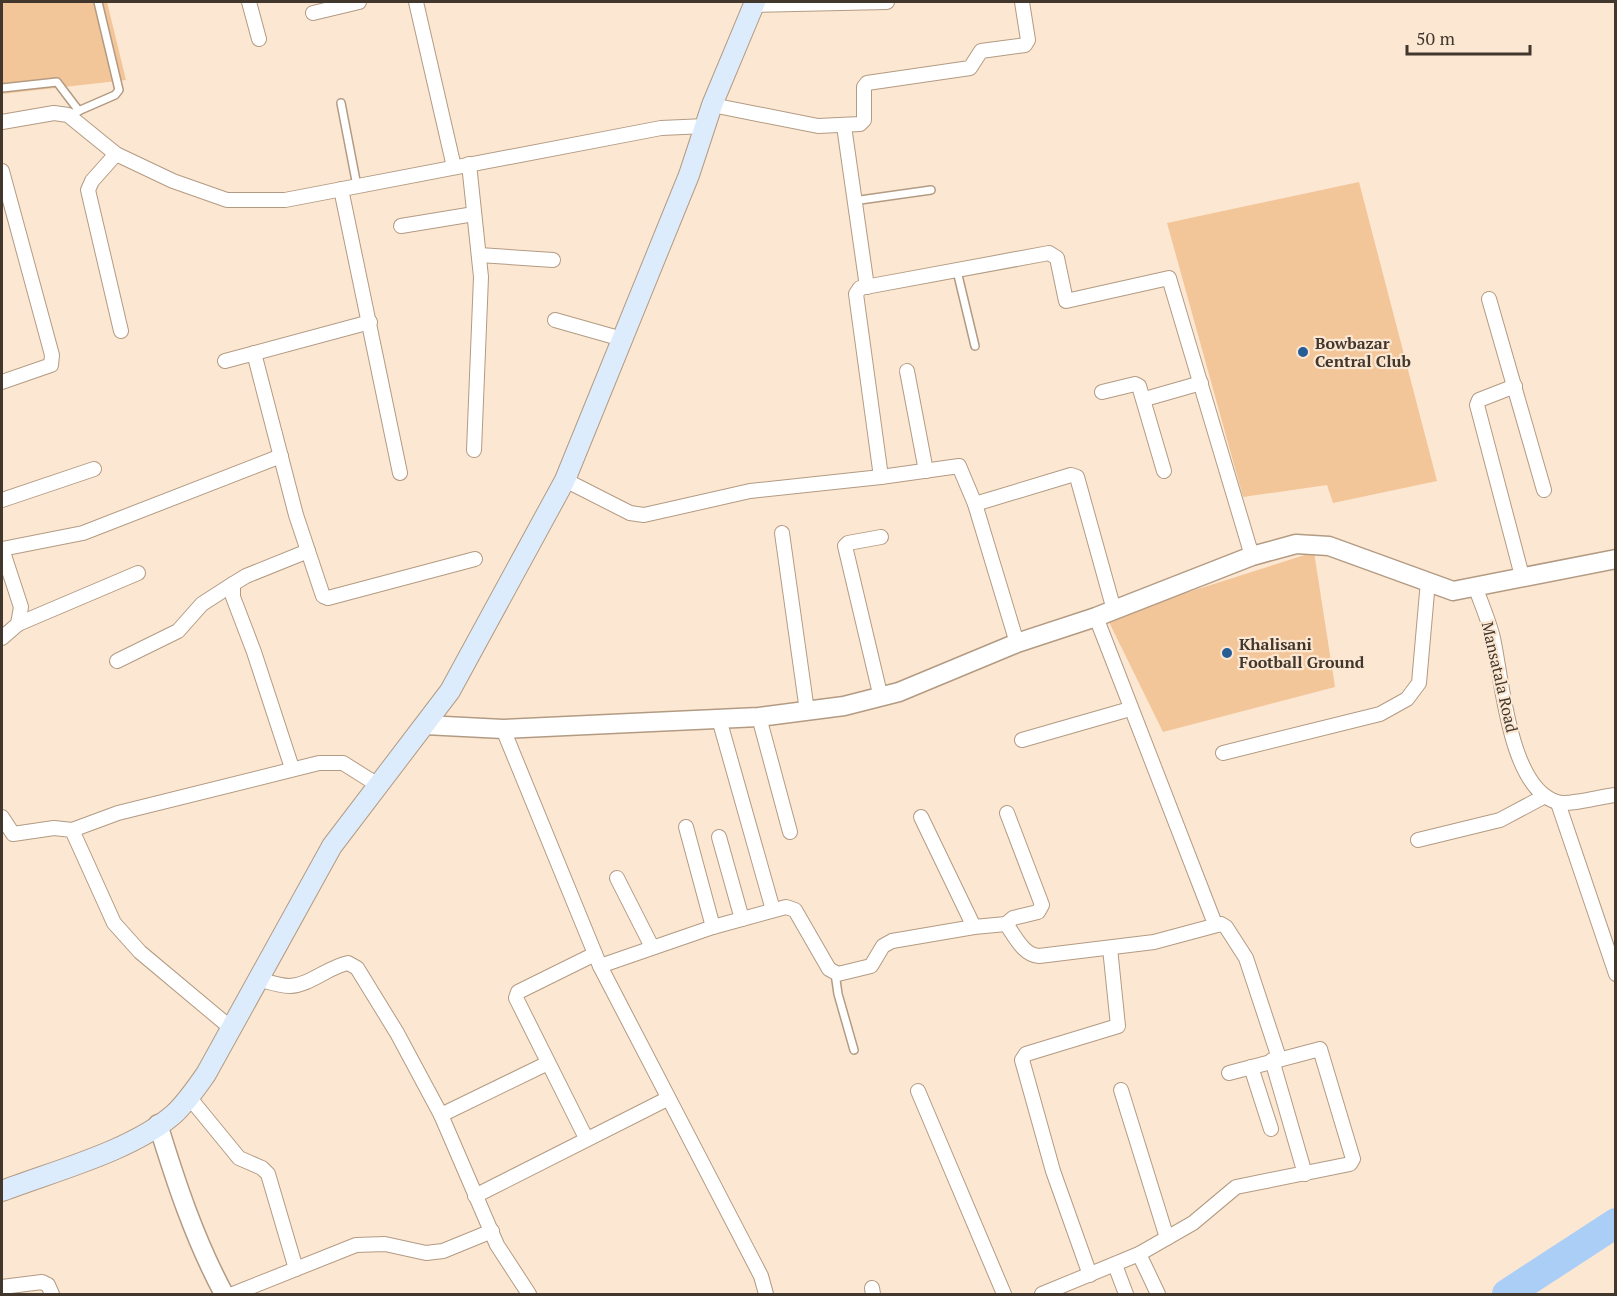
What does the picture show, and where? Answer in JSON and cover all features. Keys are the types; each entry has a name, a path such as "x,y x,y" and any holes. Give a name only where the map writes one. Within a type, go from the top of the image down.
{"main road":[{"path":"2,1191 133,1141 173,1114 189,1097 206,1074 232,1029 332,846 450,691 565,480 689,175 712,105 754,3"}],"street":[{"path":"249,2 259,39"},
{"path":"313,13 359,2"},
{"path":"416,2 454,167"},
{"path":"754,3 887,2"},
{"path":"712,105 818,126 844,126 864,122 864,87 867,83 970,68 981,51 1025,45 1028,40 1022,2"},
{"path":"2,122 54,113 73,113 116,154 173,182 227,200 285,200 661,128 706,126"},
{"path":"844,126 852,201 867,287"},
{"path":"116,154 92,181 88,190 121,332"},
{"path":"469,164 482,287 474,450"},
{"path":"2,171 52,355 51,365 44,369 2,382"},
{"path":"341,189 400,473"},
{"path":"401,226 474,214"},
{"path":"881,477 856,294 867,287 1051,253 1056,258 1067,301 1169,278 1252,556"},
{"path":"479,255 553,260"},
{"path":"1489,299 1544,490"},
{"path":"555,320 622,339"},
{"path":"225,361 370,322"},
{"path":"254,353 296,516 322,593 328,598 475,559"},
{"path":"907,371 926,471"},
{"path":"1145,399 1201,383"},
{"path":"1102,392 1135,384 1139,386 1145,399 1164,471"},
{"path":"1515,386 1479,400 1477,405 1522,576"},
{"path":"18,624 21,607 2,549 64,539 83,533 280,456"},
{"path":"565,480 630,513 644,515 750,491 961,466 975,504 1017,643"},
{"path":"2,500 94,470"},
{"path":"975,504 1071,475 1077,477 1114,610"},
{"path":"782,533 807,711"},
{"path":"881,537 848,543 845,546 881,698"},
{"path":"424,725 503,729 759,717 881,698 1017,643 1096,617 1252,556 1278,548 1311,543 1329,546 1453,591 1522,576 1615,564"},
{"path":"117,661 178,631 202,604 246,576 309,551"},
{"path":"2,638 18,624 138,573"},
{"path":"1223,753 1380,714 1407,699 1419,683 1428,581"},
{"path":"233,584 233,597 254,651 292,768"},
{"name":"Mansatala Road","path":"1476,586 1493,638 1504,712 1522,764 1531,782 1545,796 1558,803"},
{"path":"1096,617 1215,924"},
{"path":"1022,740 1130,709"},
{"path":"759,717 790,832"},
{"path":"719,718 773,910"},
{"path":"503,729 597,960 667,1099 761,1276 766,1294"},
{"path":"2,817 13,834 54,828 72,830 118,813 319,763 343,763 378,785"},
{"path":"1616,795 1558,803 1616,974"},
{"path":"1418,840 1500,820 1545,796"},
{"path":"586,1138 517,1001 517,994 597,960 652,947 786,907 795,910 829,969 835,973 871,966 883,946 892,941 1006,924 1013,918 1038,912 1042,905 1007,813"},
{"path":"921,817 974,927"},
{"path":"686,827 713,927"},
{"path":"72,830 114,922 140,952 232,1029"},
{"path":"719,837 742,919"},
{"path":"617,878 652,947"},
{"path":"1006,924 1024,949 1034,955 1110,948 1168,939 1215,924 1226,927 1242,951 1276,1059 1305,1174"},
{"path":"1090,1275 1053,1171 1022,1060 1026,1054 1118,1026 1110,948"},
{"path":"258,979 289,986 299,984 336,965 348,963 357,968 397,1033 441,1115 497,1245 529,1294"},
{"path":"1042,1294 1138,1254 1193,1223 1236,1187 1347,1166 1353,1159 1320,1049 1229,1073"},
{"path":"441,1115 548,1064"},
{"path":"1251,1066 1271,1129"},
{"path":"1120,1090 1167,1238"},
{"path":"918,1091 1004,1294"},
{"path":"189,1097 239,1158 262,1168 268,1174 296,1269"},
{"path":"475,1196 667,1099"},
{"path":"158,1124 177,1186 201,1250 224,1294"},
{"path":"233,1294 356,1245 385,1244 426,1253 443,1251 492,1231"},
{"path":"1138,1254 1158,1294"},
{"path":"1114,1265 1126,1294"},
{"path":"2,1287 42,1282 48,1285 52,1294"}],"lane":[{"path":"2,88 57,82 73,113 115,94 119,90 98,2"},
{"path":"341,103 357,186"},
{"path":"852,201 931,190"},
{"path":"957,271 975,346"},
{"path":"835,973 838,994 854,1050"}],"shaded area":[{"path":"2,2 107,2 126,80 2,94"},
{"name":"Bowbazar Central Club","path":"1359,182 1437,481 1333,503 1327,485 1243,497 1167,223"},
{"name":"Khalisani Football Ground","path":"1314,552 1335,687 1163,732 1107,618"}],"waterway":[{"path":"1507,1294 1616,1223"}],"place":[{"name":"Bowbazar Central Club","path":"1303,352"},
{"name":"Khalisani Football Ground","path":"1227,653"}]}
